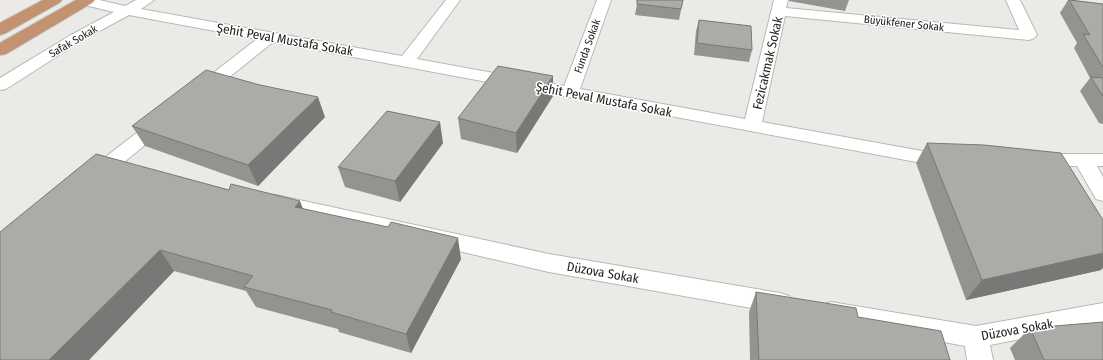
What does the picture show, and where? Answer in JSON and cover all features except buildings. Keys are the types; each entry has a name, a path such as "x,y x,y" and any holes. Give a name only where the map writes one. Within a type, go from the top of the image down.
{"highway":[{"path":"0,30 54,0"},
{"path":"0,50 86,1"}],"street":[{"name":"Safak Sokak","path":"0,85 76,38 129,11 147,0"},
{"path":"407,61 453,0"},
{"name":"Funda Sokak","path":"570,92 604,0"},
{"name":"Büyükfener Sokak","path":"780,5 1029,35 1013,0"},
{"name":"Şehit Peval Mustafa Sokak","path":"86,1 129,11 407,61 752,127 922,157 961,158"},
{"name":"Fezicakmak Sokak","path":"752,127 780,5"},
{"path":"78,190 108,164 270,36"},
{"path":"1022,159 1093,160 1103,194"},
{"path":"108,164 131,169"},
{"name":"Düzova Sokak","path":"255,197 549,263 805,307 978,348 1097,321"}]}
